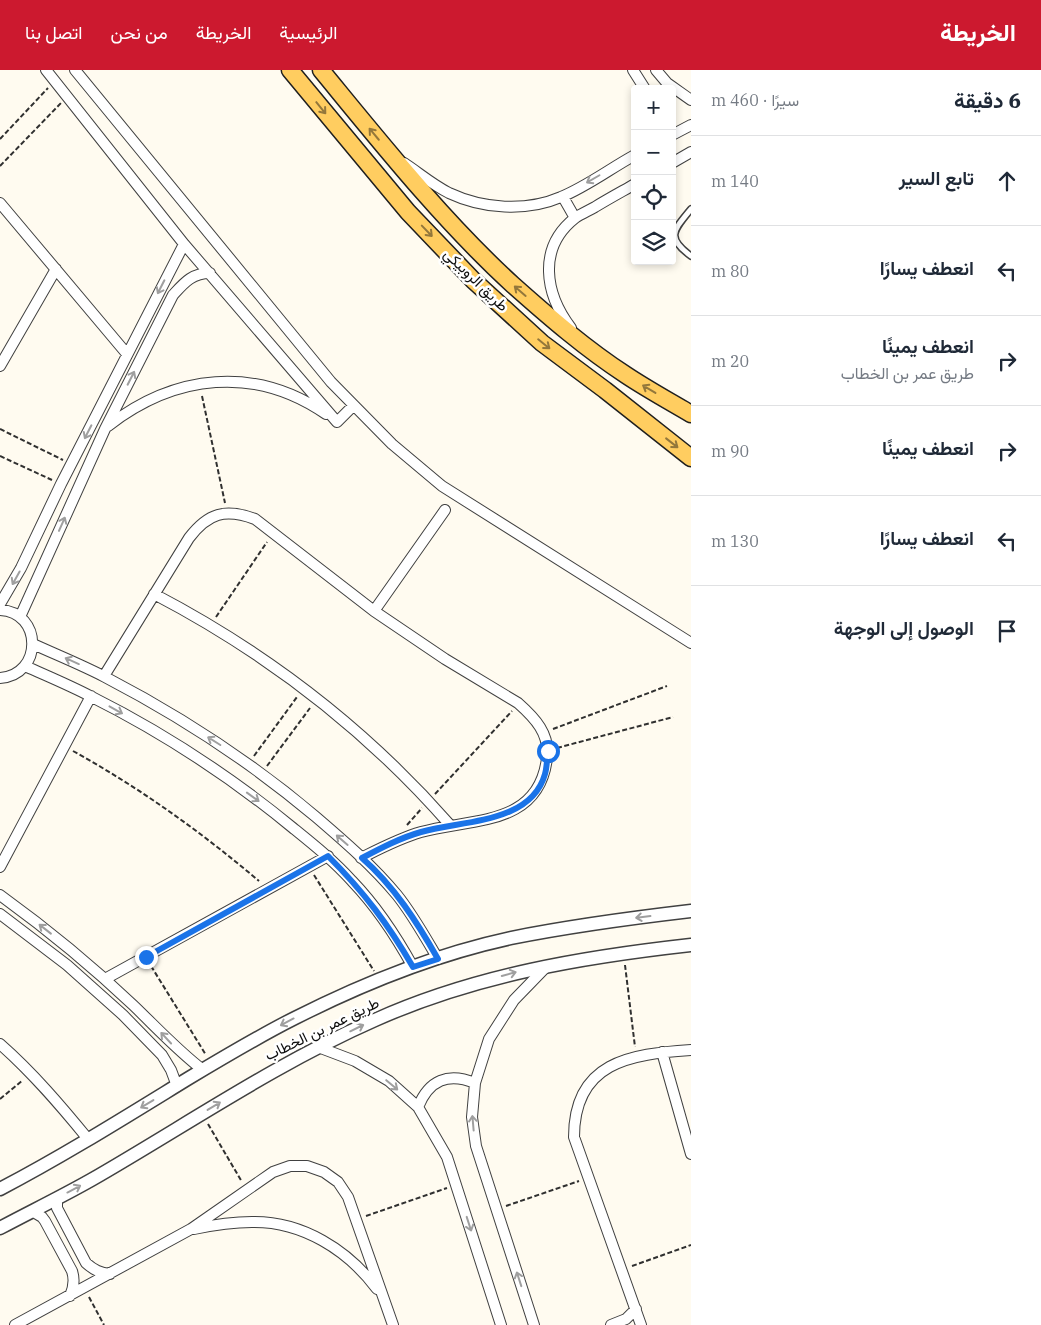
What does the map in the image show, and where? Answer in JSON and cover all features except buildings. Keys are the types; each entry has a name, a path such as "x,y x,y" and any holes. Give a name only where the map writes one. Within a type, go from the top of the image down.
{"main road":[{"name":"طريق الروبيكي","path":"290,70 408,212 473,280 542,343 691,458"},
{"name":"طريق الروبيكي","path":"321,70 390,153 464,236 512,284 584,344 625,375 691,414"}],"street":[{"path":"46,70 184,244 337,422"},
{"path":"75,70 307,354 353,406 392,444 442,486 537,544 691,643"},
{"path":"633,70 642,85"},
{"path":"656,70 667,83 691,100"},
{"path":"676,133 691,125"},
{"path":"676,160 691,152"},
{"path":"390,153 448,192 476,203 520,207 549,202 563,197 631,156"},
{"path":"584,344 555,304 550,289 551,258 556,243 575,218 631,186"},
{"path":"563,197 575,218"},
{"path":"0,203 127,354"},
{"path":"0,604 22,568 127,354 184,244"},
{"path":"0,366 56,269"},
{"path":"20,617 105,429 173,295 196,274 210,273"},
{"path":"105,429 117,419 144,403 174,391 200,384 237,381 266,386 306,402 337,422"},
{"path":"337,422 353,406"},
{"path":"374,611 445,510"},
{"path":"104,676 198,525 212,517 227,513 241,514 254,519 374,611 445,659 518,703 533,716 543,733 548,751 545,774 534,794 516,809 495,818 419,832 390,843 362,858"},
{"path":"154,594 211,625 304,687 375,747 450,825"},
{"path":"0,610 13,612 27,624 32,634 33,644 31,656 25,666 16,673 0,678"},
{"path":"33,644 104,676 164,710 228,750 262,774 303,806 373,868 398,896 419,926 438,959"},
{"path":"25,666 91,696 150,730 212,768 272,810 328,856 353,881 376,908 396,937 413,967"},
{"path":"0,867 91,696"},
{"path":"105,979 328,856"},
{"path":"0,895 47,930 105,979 173,1046 207,1067"},
{"name":"طريق عمر بن الخطاب","path":"0,1189 294,1018 380,980 438,959 509,939 581,925 691,911"},
{"path":"0,914 67,966 130,1022 162,1055 171,1070 177,1086"},
{"name":"طريق عمر بن الخطاب","path":"0,1228 90,1181 304,1053 376,1019 449,991 524,970 623,953 691,945"},
{"path":"534,1325 476,1146 472,1117 475,1083 489,1039 514,1000 547,966"},
{"path":"0,1044 31,1074 88,1139"},
{"path":"318,1047 355,1061 388,1081 418,1107 447,1157 500,1325"},
{"path":"641,1325 574,1136 574,1118 579,1100 588,1084 602,1071 618,1062 636,1057 662,1052 691,1050"},
{"path":"662,1052 691,1154"},
{"path":"418,1107 422,1096 440,1080 458,1078 475,1083"},
{"path":"15,1325 191,1229 273,1172 290,1166 308,1166 324,1172 338,1182 348,1196 393,1325"},
{"path":"58,1198 57,1208 86,1263 101,1273 110,1274"},
{"path":"32,1211 45,1221 72,1270 75,1279 74,1288 70,1296"},
{"path":"191,1229 253,1222 284,1226 314,1236 341,1252 365,1272 384,1297"},
{"path":"611,1325 626,1319 636,1310"}],"lane":[{"path":"691,209 676,227 674,233 677,245 691,256"}],"path":[{"path":"0,139 54,80"},
{"path":"0,166 67,96"},
{"path":"200,384 227,513"},
{"path":"0,430 72,464"},
{"path":"0,456 62,484"},
{"path":"211,625 273,533"},
{"path":"543,733 667,686"},
{"path":"248,764 304,687"},
{"path":"262,774 318,698"},
{"path":"390,843 518,703"},
{"path":"548,751 673,717"},
{"path":"64,746 108,770 158,803 230,857 268,889"},
{"path":"309,866 380,980"},
{"path":"623,953 636,1057"},
{"path":"146,957 207,1067"},
{"path":"0,1099 31,1074"},
{"path":"202,1113 247,1190"},
{"path":"496,1210 589,1178"},
{"path":"356,1220 456,1184"},
{"path":"622,1270 691,1245"},
{"path":"84,1288 104,1325"}],"route":[{"path":"146,957 328,856 376,908 396,937 413,967 438,959 419,926 398,896 362,858 390,843 419,832 495,818 516,809 534,794 545,774 548,751"}]}
